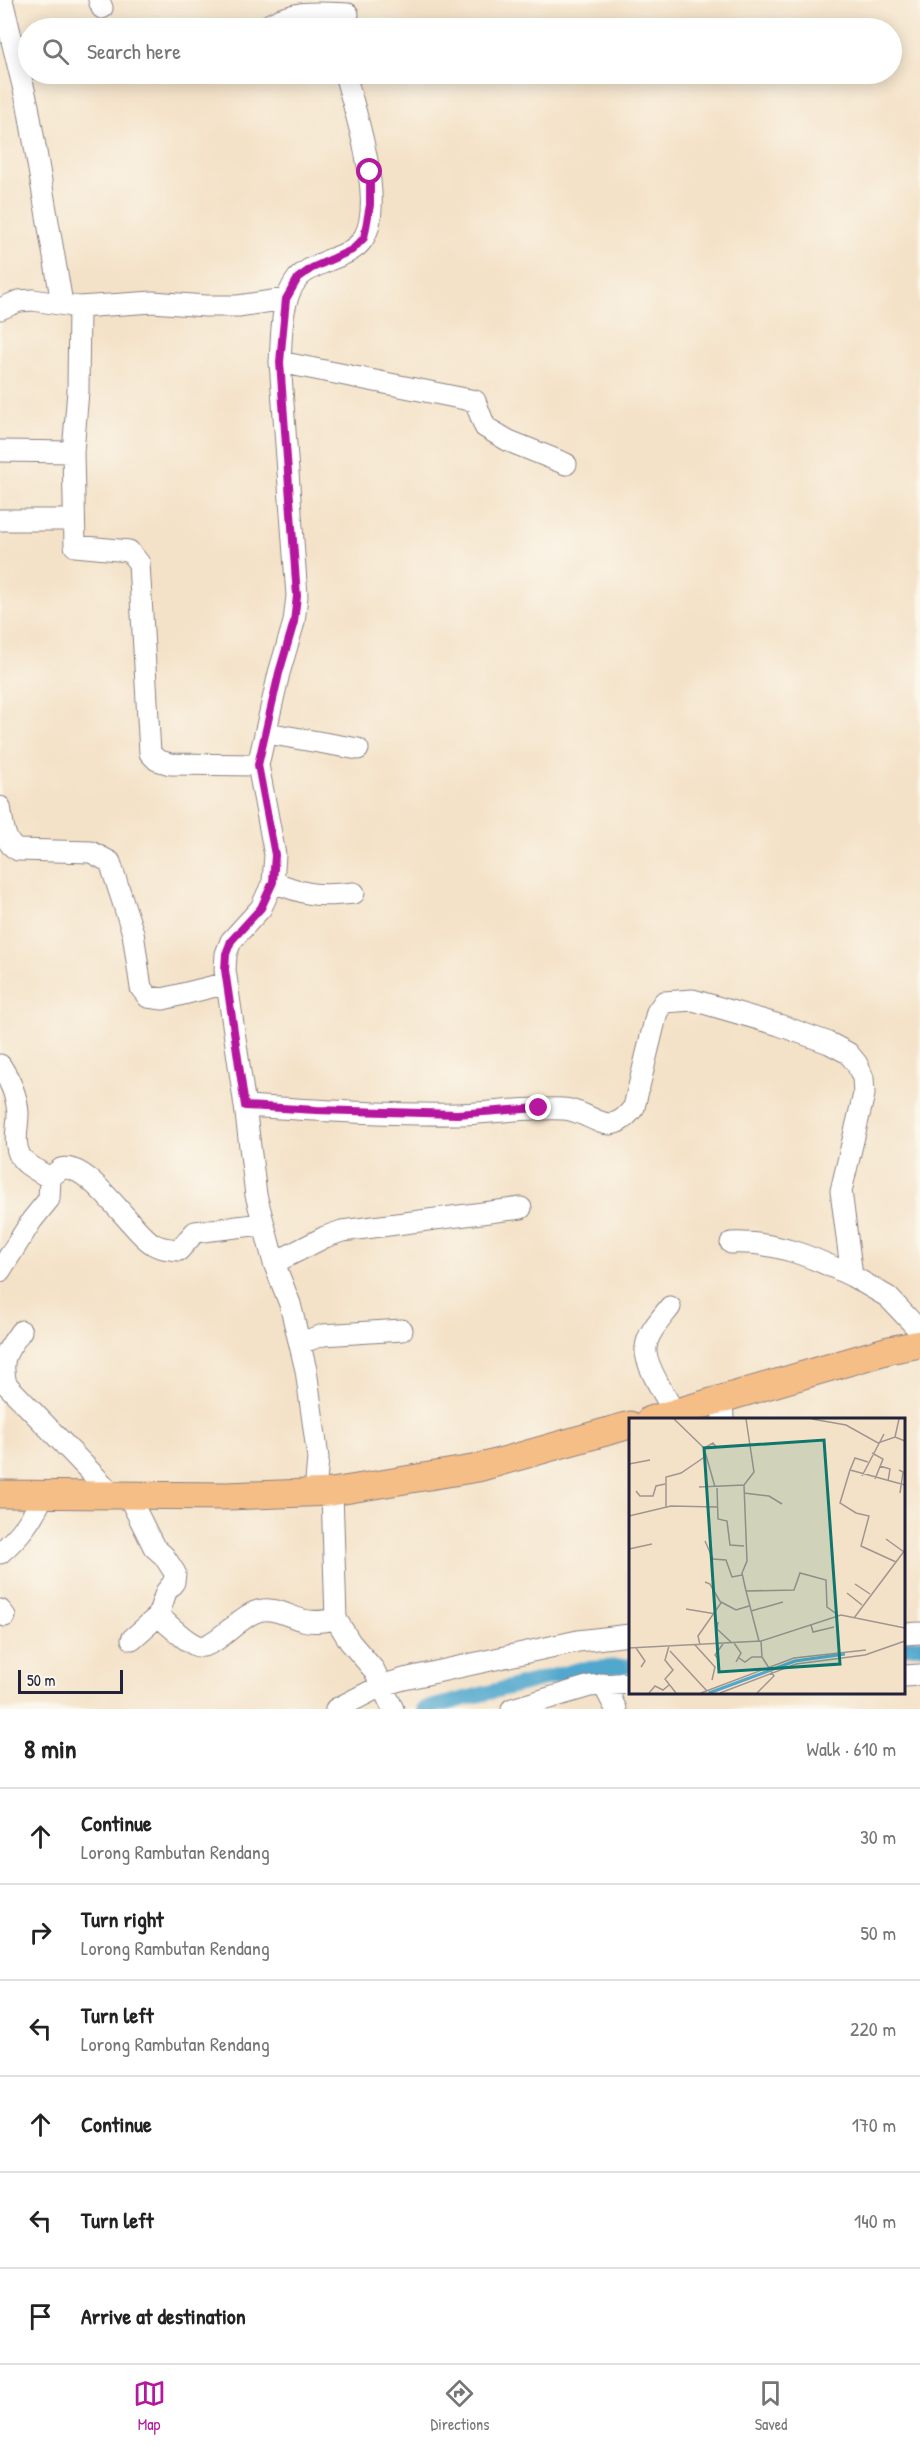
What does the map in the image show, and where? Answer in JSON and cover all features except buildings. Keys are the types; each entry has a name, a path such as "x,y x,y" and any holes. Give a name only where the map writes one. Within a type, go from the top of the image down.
{"main road":[{"path":"662,1416 722,1408 889,1350 920,1344"},
{"path":"0,1494 227,1496 323,1492 478,1468 629,1425"}],"street":[{"path":"2,0 8,65 32,126 70,305 78,391 73,452 75,546 129,551 139,563 150,753 157,760 171,764 258,765"},
{"path":"280,18 303,12 348,14"},
{"path":"348,84 370,172 369,220 364,238 352,250 312,268 298,278 286,299 280,362 297,596 294,622 279,673 258,765 275,855 273,882 261,908 231,941 226,954 227,983 256,1196 274,1263 290,1304 306,1370 323,1492 336,1619 350,1642 374,1670 388,1697"},
{"path":"0,309 19,301 33,300 70,305 153,302 238,306 286,299"},
{"path":"280,362 474,401 485,427 508,441 566,464"},
{"path":"0,451 73,452"},
{"path":"0,520 74,520"},
{"path":"267,733 358,749"},
{"path":"0,807 8,842 12,848 91,852 110,862 133,933 141,988 148,997 163,999 227,983"},
{"path":"273,882 301,893 321,897 354,893"},
{"path":"245,1106 457,1114 539,1108 570,1110 604,1125 615,1124 626,1117 634,1107 657,1012 664,1002 693,1000 779,1025 829,1043 848,1053 857,1064 863,1078 864,1095 841,1191 852,1276"},
{"path":"0,1065 14,1091 18,1112 17,1148 20,1157 50,1178"},
{"path":"50,1178 61,1170 71,1169 82,1174 127,1217 150,1243 162,1249 179,1250 195,1232 263,1224"},
{"path":"2,1266 32,1220 49,1199 50,1178"},
{"path":"274,1263 325,1237 342,1231 521,1208"},
{"path":"731,1243 753,1242 787,1249 816,1259 888,1297 920,1331"},
{"path":"662,1416 645,1347 670,1307"},
{"path":"300,1343 323,1335 402,1330"},
{"path":"21,1331 4,1355 2,1368 6,1384 121,1495 154,1547 164,1556 175,1573 174,1582 166,1592 159,1616 132,1639"},
{"path":"0,1553 29,1524 44,1495"},
{"path":"159,1616 193,1645 200,1647 210,1644 249,1613 261,1610 270,1610 318,1622 336,1619"},
{"path":"905,1634 920,1633"},
{"path":"336,1709 388,1697 578,1641 629,1635"},
{"path":"905,1676 920,1675"},
{"path":"512,1709 590,1686 629,1683"},
{"path":"603,1684 616,1709"}],"waterway":[{"path":"905,1647 920,1646"},
{"path":"424,1709 581,1669 629,1666"}],"route":[{"path":"370,172 369,220 364,238 352,250 312,268 298,278 286,299 282,327 280,362 297,596 294,622 279,673 258,765 275,855 273,882 261,908 231,941 226,954 225,970 245,1106 457,1114 539,1108"}]}
